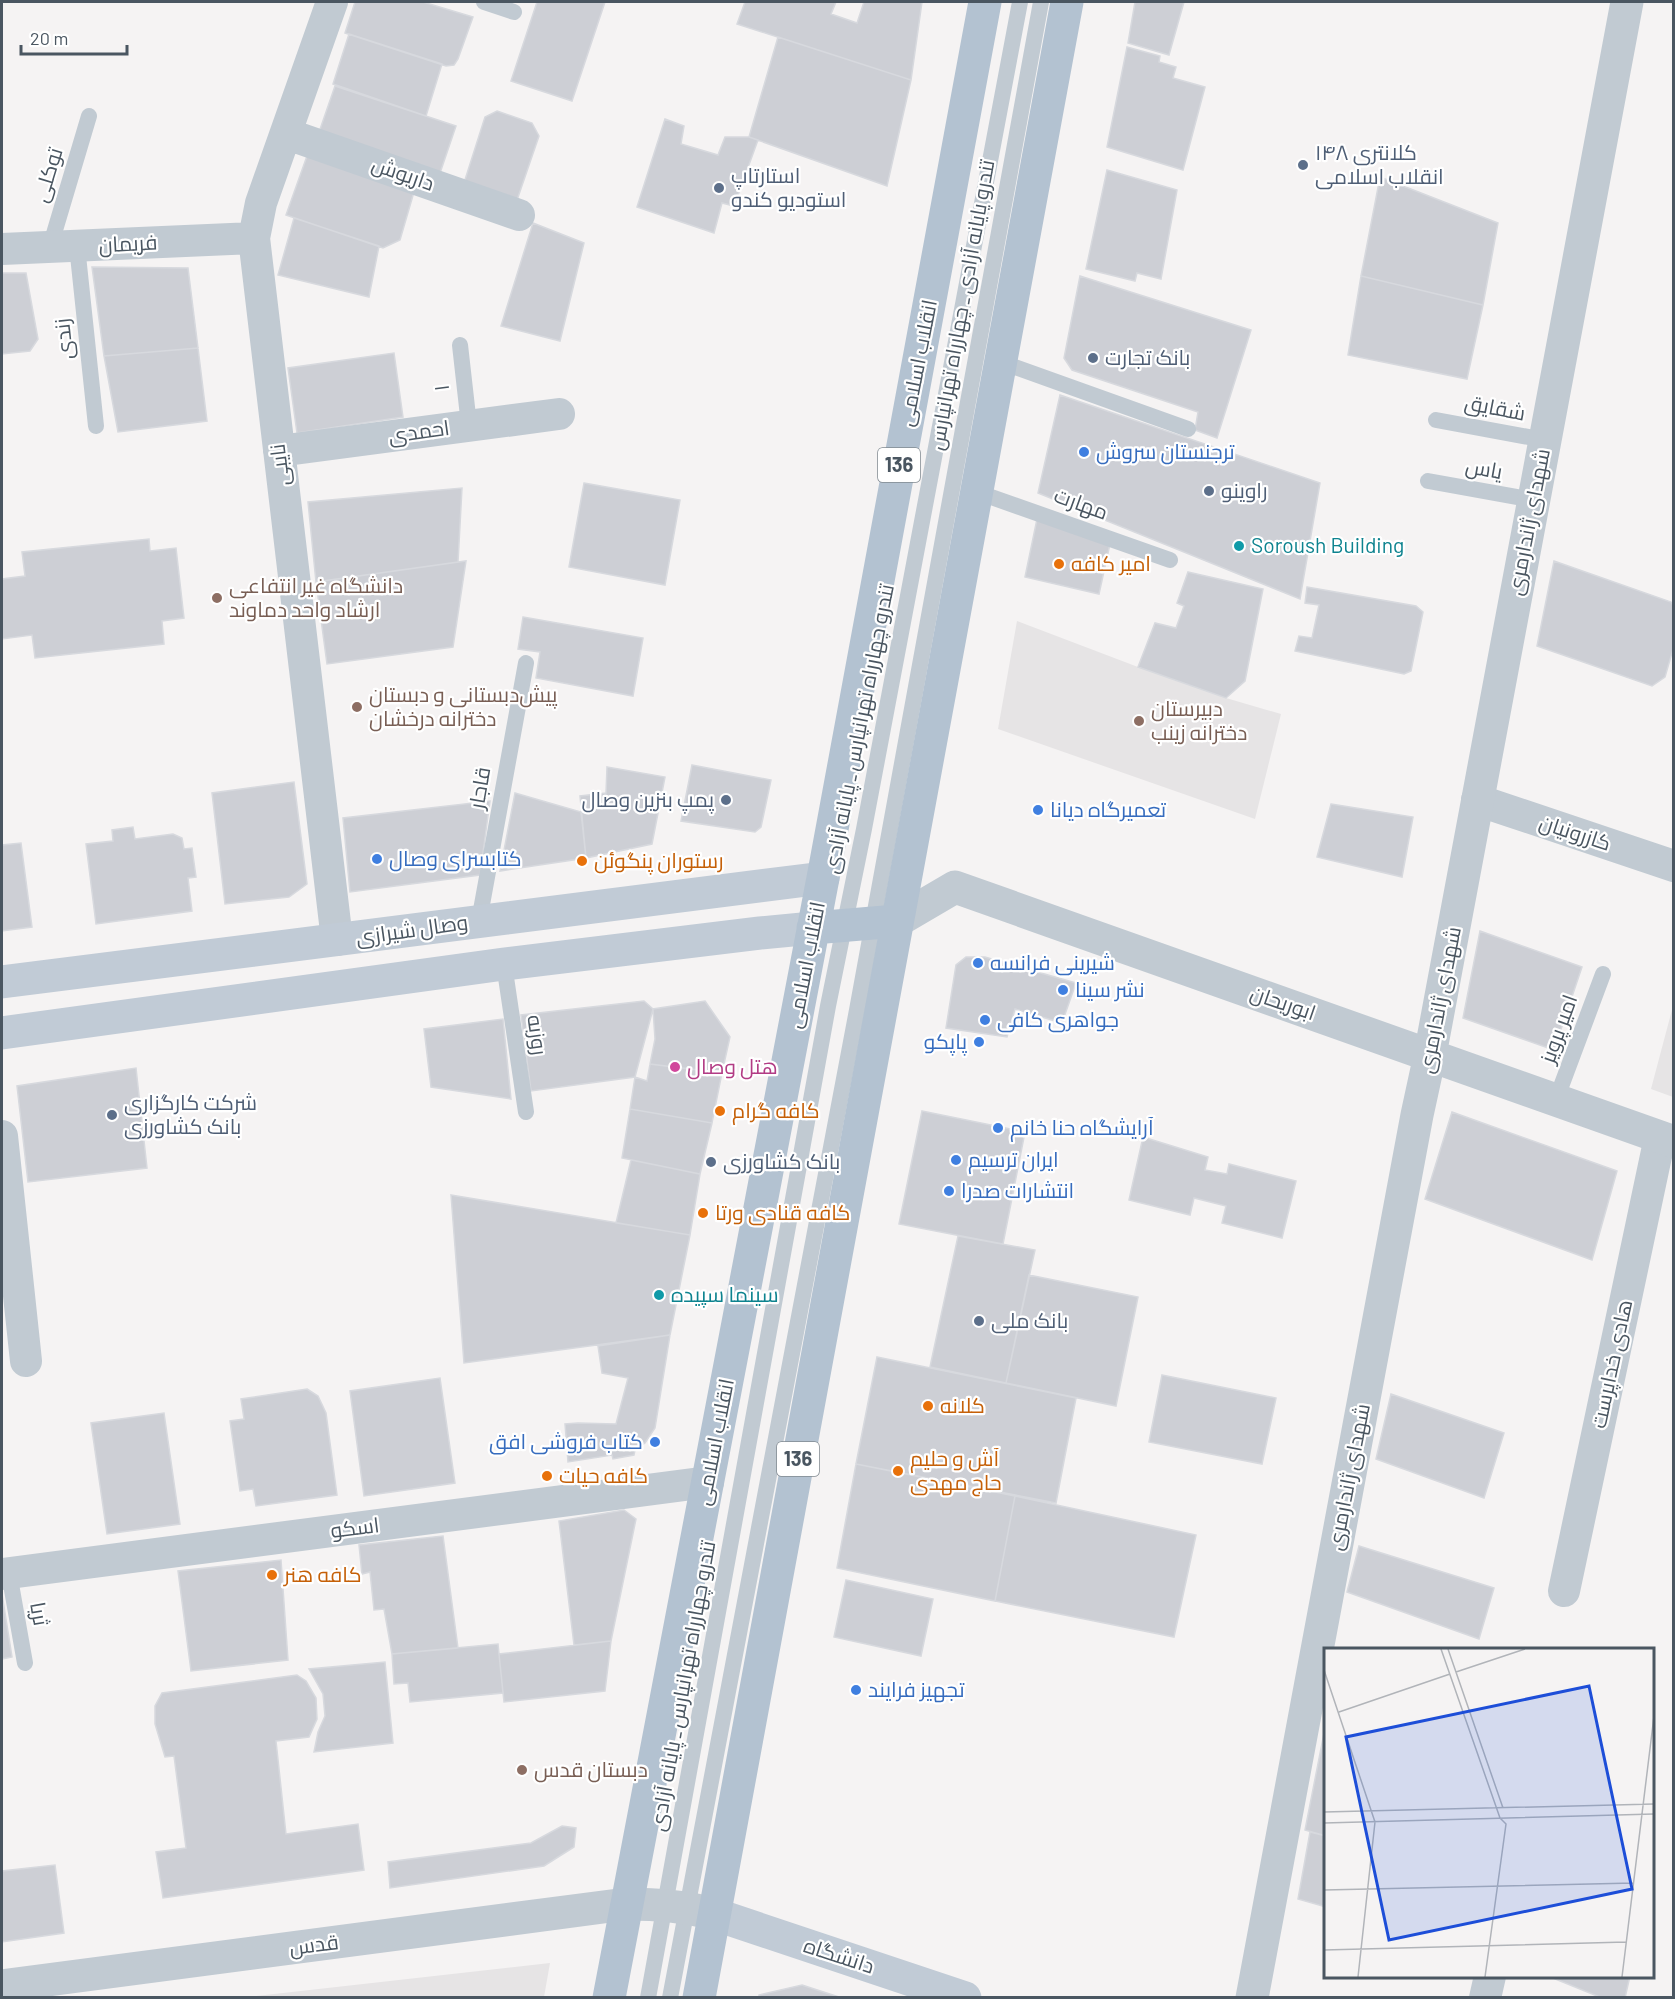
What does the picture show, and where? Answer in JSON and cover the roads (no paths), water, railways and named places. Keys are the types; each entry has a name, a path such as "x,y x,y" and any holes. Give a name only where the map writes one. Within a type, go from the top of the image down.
{"main road":[{"name":"انقلاب اسلامی","path":"699,1998 689,1908 857,925 823,878 985,2"},
{"name":"انقلاب اسلامی","path":"609,1998 708,1482 857,925 977,492 1067,2"},
{"name":"وصال شیرازی","path":"2,982 823,878"},
{"path":"747,934 755,886"},
{"path":"2,1033 504,964 747,934 857,925"},
{"name":"دانشگاه","path":"689,1908 965,1998"}],"street":[{"name":"نایبی","path":"332,2 261,203 254,238 338,940"},
{"name":"شهدای ژاندارمری","path":"1252,1998 1415,1127 1431,1055 1627,2"},
{"name":"داریوش","path":"287,134 519,214"},
{"name":"فریمان","path":"2,249 254,238"},
{"name":"احمدی","path":"279,451 559,414"},
{"name":"کازرونیان","path":"1477,800 1674,866"},
{"name":"ابوریحان","path":"857,925 955,887 1667,1140"},
{"path":"2,1136 26,1361"},
{"name":"هادی خداپرست","path":"1564,1591 1667,1140"},
{"name":"اسکو","path":"5,1574 708,1482"},
{"name":"قدس","path":"2,1986 627,1904 689,1908"},
{"path":"1485,1998 1490,1978"}],"lane":[{"path":"484,2 514,12"},
{"name":"تندرو چهارراه تهرانپارس ـ پایانه آزادی","path":"648,1998 689,1908 828,1006 857,925 1020,2"},
{"name":"تندرو پایانه آزادی ـ چهارراه تهرانپارس","path":"857,925 1041,2"},
{"name":"توکلی","path":"63,247 89,116"},
{"name":"زندی","path":"63,247 96,426"},
{"name":"۱","path":"460,345 469,425"},
{"path":"1001,362 1188,429"},
{"name":"شقایق","path":"1436,420 1545,441"},
{"name":"یاس","path":"1428,481 1533,500"},
{"name":"مهارت","path":"977,492 1170,560"},
{"name":"قاجار","path":"479,921 526,663"},
{"name":"روزبه","path":"504,964 526,1112"},
{"name":"امیر پرویز","path":"1556,1100 1603,974"},
{"name":"ثریا","path":"5,1574 24,1663"},
{"path":"670,1998 689,1908"}],"place":[{"name":"کلانتری ۱۴۸ انقلاب اسلامی","path":"1303,165"},
{"name":"استارتاپ استودیو کندو","path":"719,188"},
{"name":"بانک تجارت","path":"1093,358"},
{"name":"ترجنستان سروش","path":"1084,452"},
{"name":"راوینو","path":"1209,491"},
{"name":"Soroush Building","path":"1239,546"},
{"name":"امیر کافه","path":"1059,564"},
{"name":"دانشگاه غیر انتفاعی ارشاد واحد دماوند","path":"217,598"},
{"name":"پیش‌دبستانی و دبستان دخترانه درخشان","path":"357,707"},
{"name":"دبیرستان دخترانه زینب","path":"1139,721"},
{"name":"پمپ بنزین وصال","path":"726,800"},
{"name":"تعمیرگاه دیانا","path":"1038,810"},
{"name":"کتابسرای وصال","path":"377,859"},
{"name":"رستوران پنگوئن","path":"582,861"},
{"name":"شیرینی فرانسه","path":"978,963"},
{"name":"نشر سینا","path":"1063,990"},
{"name":"جواهری کافی","path":"985,1020"},
{"name":"پاپکو","path":"979,1042"},
{"name":"هتل وصال","path":"675,1067"},
{"name":"کافه گرام","path":"720,1111"},
{"name":"شرکت کارگزاری بانک کشاورزی","path":"112,1115"},
{"name":"آرایشگاه حنا خانم","path":"998,1128"},
{"name":"ایران ترسیم","path":"956,1160"},
{"name":"بانک کشاورزی","path":"711,1162"},
{"name":"انتشارات صدرا","path":"949,1191"},
{"name":"کافه قنادی ورتا","path":"703,1213"},
{"name":"سینما سپیده","path":"659,1295"},
{"name":"بانک ملی","path":"979,1321"},
{"name":"کلانه","path":"928,1406"},
{"name":"کتاب فروشی افق","path":"655,1442"},
{"name":"آش و حلیم حاج مهدی","path":"898,1471"},
{"name":"کافه حیات","path":"547,1476"},
{"name":"کافه هنر","path":"272,1575"},
{"name":"تجهیز فرایند","path":"856,1690"},
{"name":"دبستان قدس","path":"522,1770"}]}
